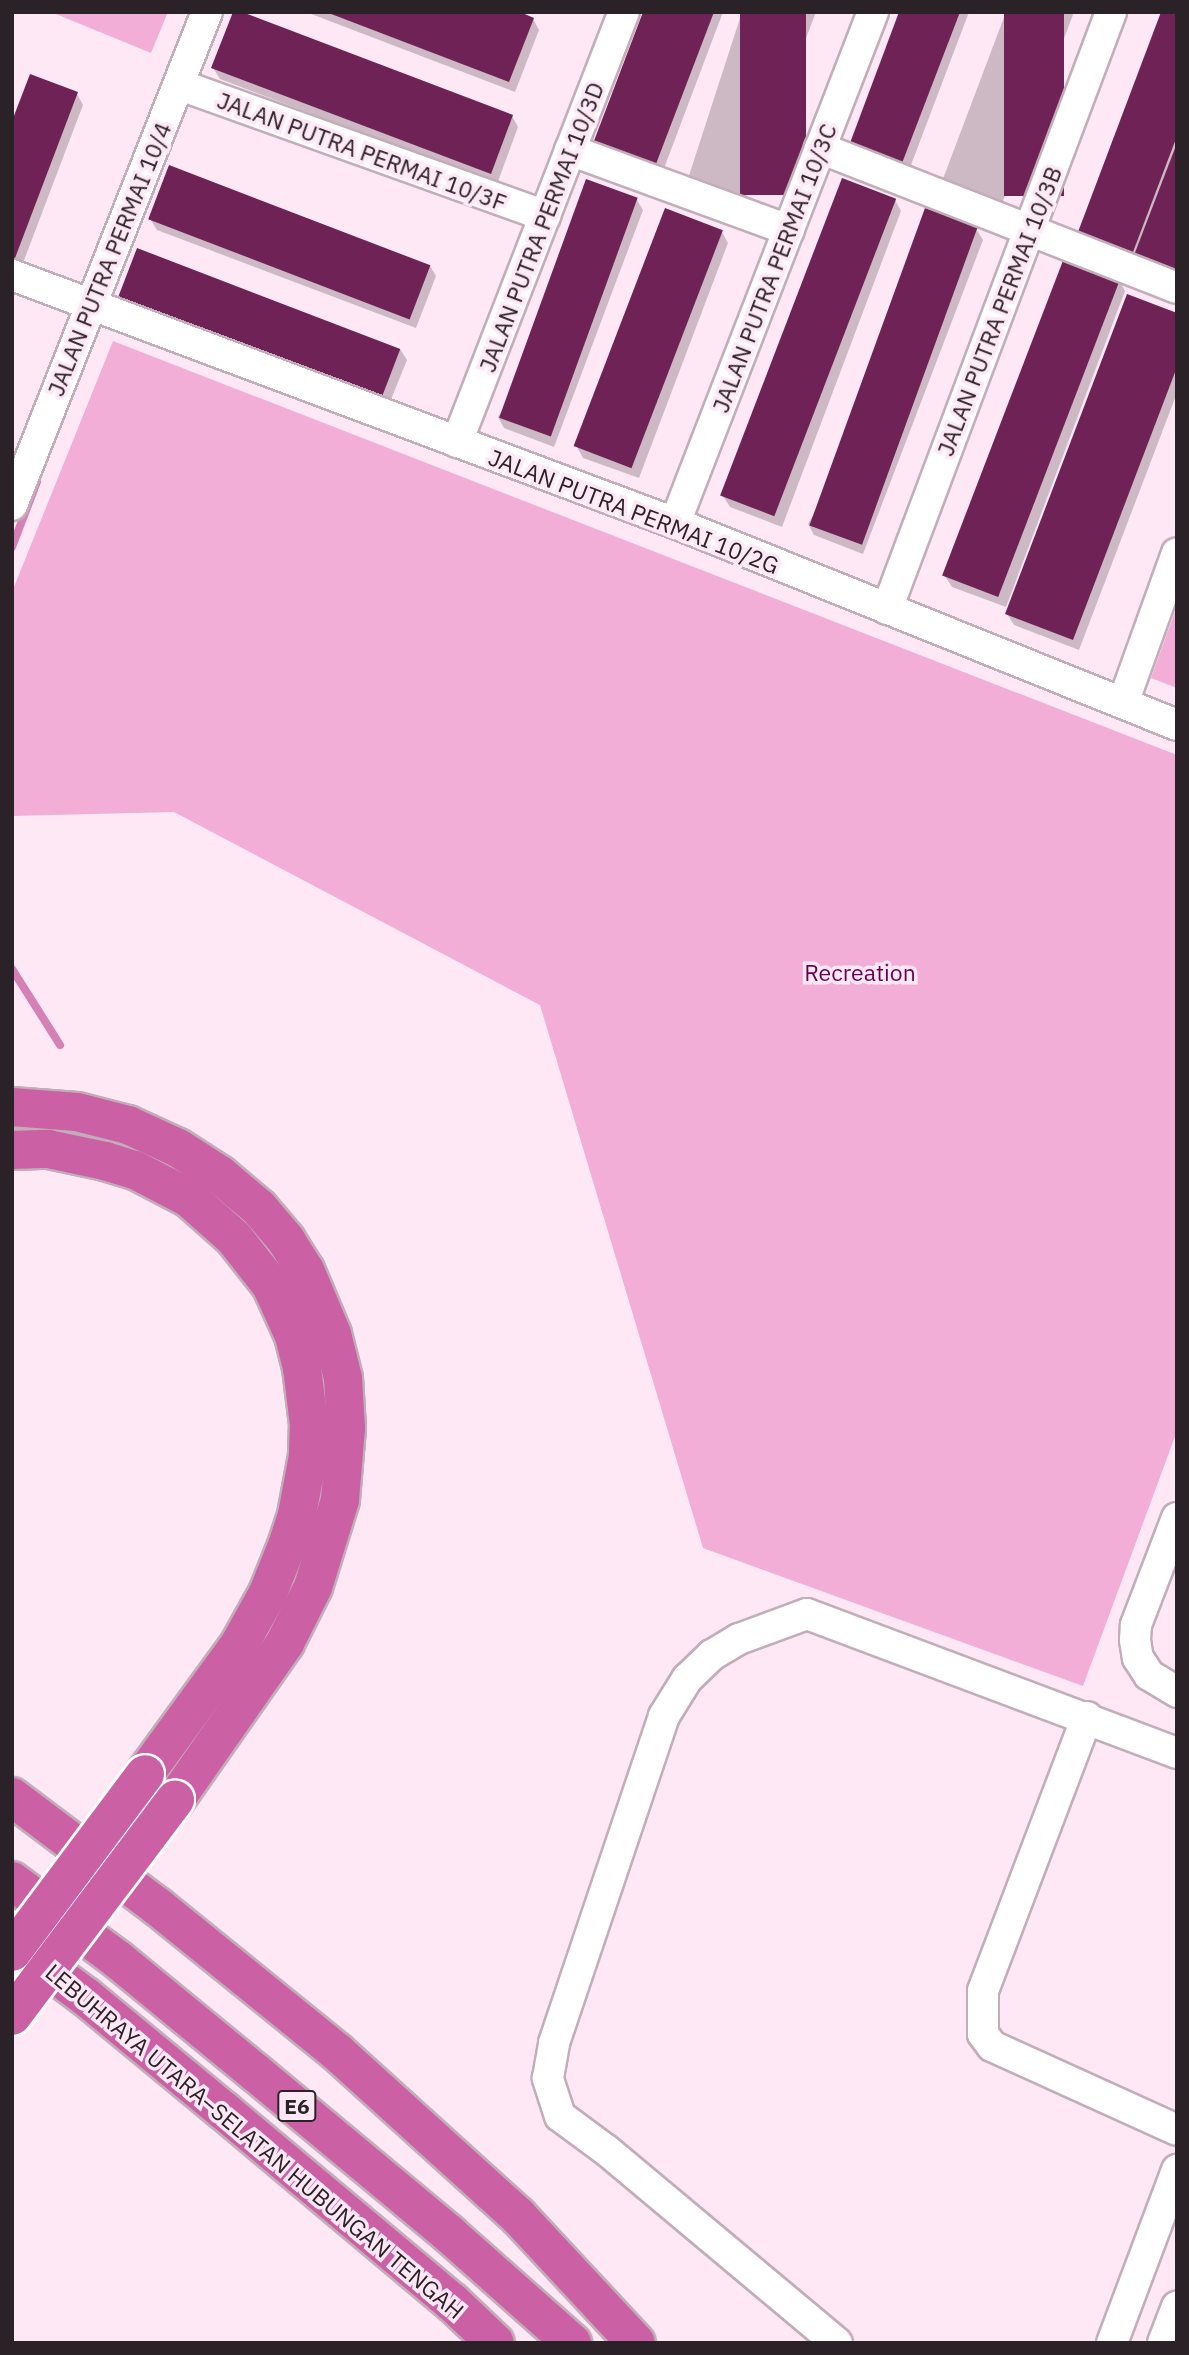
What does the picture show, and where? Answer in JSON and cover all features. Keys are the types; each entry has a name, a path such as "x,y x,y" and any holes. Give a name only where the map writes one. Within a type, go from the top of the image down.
{"highway":[{"path":"12,1107 78,1112 128,1125 178,1148 220,1175 259,1208 286,1240 316,1293 343,1378 346,1428 340,1500 322,1563 285,1643 175,1800 12,2016"},
{"path":"12,1150 48,1149 96,1158 135,1170 189,1199 234,1238 271,1285 294,1336 302,1368 309,1424 308,1456 298,1515 268,1592 239,1645 12,1951"},
{"path":"12,1797 158,1907 346,2061 518,2216 636,2343"},
{"name":"E6","path":"12,1881 117,1959 256,2073 448,2233 572,2343"},
{"name":"LEBUHRAYA UTARA–SELATAN HUBUNGAN TENGAH","path":"12,1941 86,1997 224,2111 452,2302 495,2343"}],"street":[{"name":"JALAN PUTRA PERMAI 10/4","path":"12,505 207,12"},
{"name":"JALAN PUTRA PERMAI 10/3D","path":"457,442 624,12"},
{"name":"JALAN PUTRA PERMAI 10/3C","path":"675,523 873,12"},
{"name":"JALAN PUTRA PERMAI 10/3B","path":"887,609 1111,12"},
{"name":"JALAN PUTRA PERMAI 10/3F","path":"180,85 545,216"},
{"path":"820,148 1030,228 1177,288"},
{"path":"570,150 789,230"},
{"name":"JALAN PUTRA PERMAI 10/2G","path":"12,275 675,523 1177,725"},
{"path":"1123,703 1177,554"},
{"path":"1177,1518 1136,1625 1135,1640 1138,1658 1149,1675 1177,1692"},
{"path":"837,2343 606,2150 560,2116 548,2078 554,2043 664,1716 687,1679 712,1656 739,1639 807,1614 1177,1752"},
{"path":"1087,1717 983,1992 983,2034 992,2046 1177,2130"},
{"path":"1111,2343 1177,2170"},
{"path":"1163,2343 1177,2307"}],"green space":[{"path":"51,12 168,12 151,53"},
{"name":"Recreation","path":"113,341 1177,755 1177,1431 1083,1686 703,1548 540,1005 174,812 12,816 12,592"},
{"path":"1177,606 1177,688 1151,678"}],"building":[{"path":"233,12 242,12 513,115 491,174 211,68"},
{"path":"326,12 520,12 534,18 509,82"},
{"path":"643,12 714,12 651,177 589,154"},
{"path":"740,12 806,12 806,195 740,195"},
{"path":"899,12 960,12 899,171 847,151"},
{"path":"1004,12 1064,12 1064,196 1004,196"},
{"path":"1161,12 1177,12 1177,136 1133,252 1078,232"},
{"path":"30,74 78,92 12,266 12,121"},
{"path":"1177,143 1177,290 1128,271"},
{"path":"169,165 430,265 410,319 148,219"},
{"path":"842,178 896,199 774,516 720,495"},
{"path":"586,179 638,198 551,436 499,418"},
{"path":"665,208 723,230 631,468 574,446"},
{"path":"925,208 978,227 862,545 809,526"},
{"path":"137,248 400,349 379,403 116,302"},
{"path":"1064,258 1120,280 998,597 942,575"},
{"path":"1127,294 1177,313 1177,367 1073,640 1005,614"}],"waterway":[{"path":"12,547 37,482"},
{"path":"12,969 60,1045"}]}
